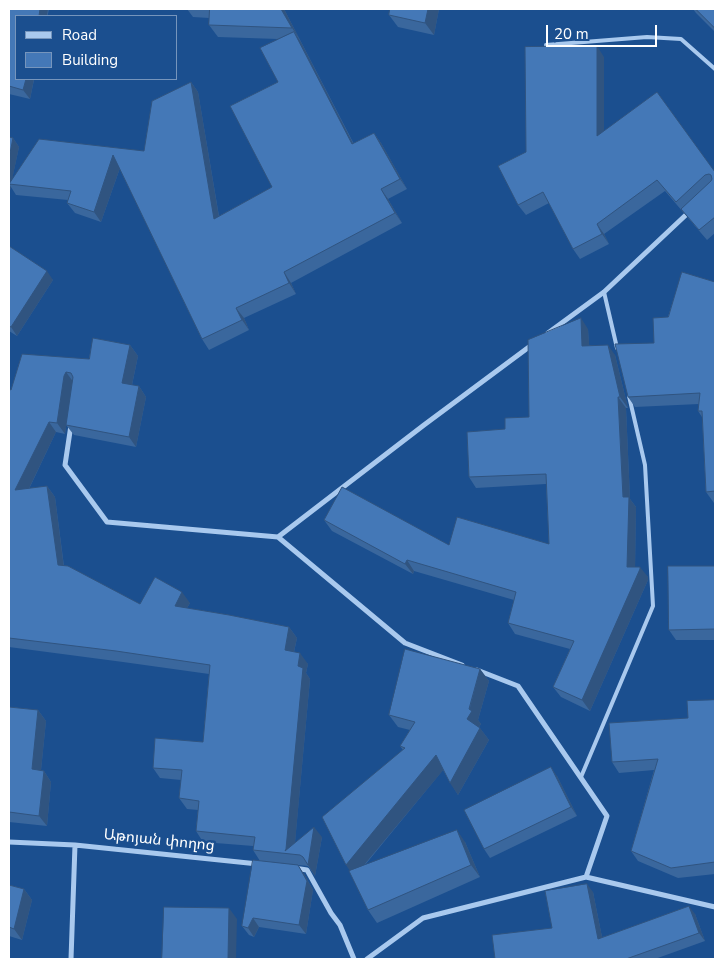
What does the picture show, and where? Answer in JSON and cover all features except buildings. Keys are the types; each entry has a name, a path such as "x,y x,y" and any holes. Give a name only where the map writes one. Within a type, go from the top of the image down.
{"street":[{"path":"278,537 424,425 604,292 694,207"},
{"path":"72,416 66,465 106,522 278,537 405,643 466,666"},
{"path":"475,670 518,686 607,816 586,878"},
{"name":"Աթոյան փողոց","path":"9,842 75,845 268,866"},
{"path":"71,959 75,845"},
{"path":"288,868 307,870 340,925 354,959"},
{"path":"367,959 423,918 586,878 715,907"}],"lane":[{"path":"546,45 647,37 681,39 715,69"},
{"path":"604,292 618,350"},
{"path":"581,777 653,606 645,465 627,388"}]}
